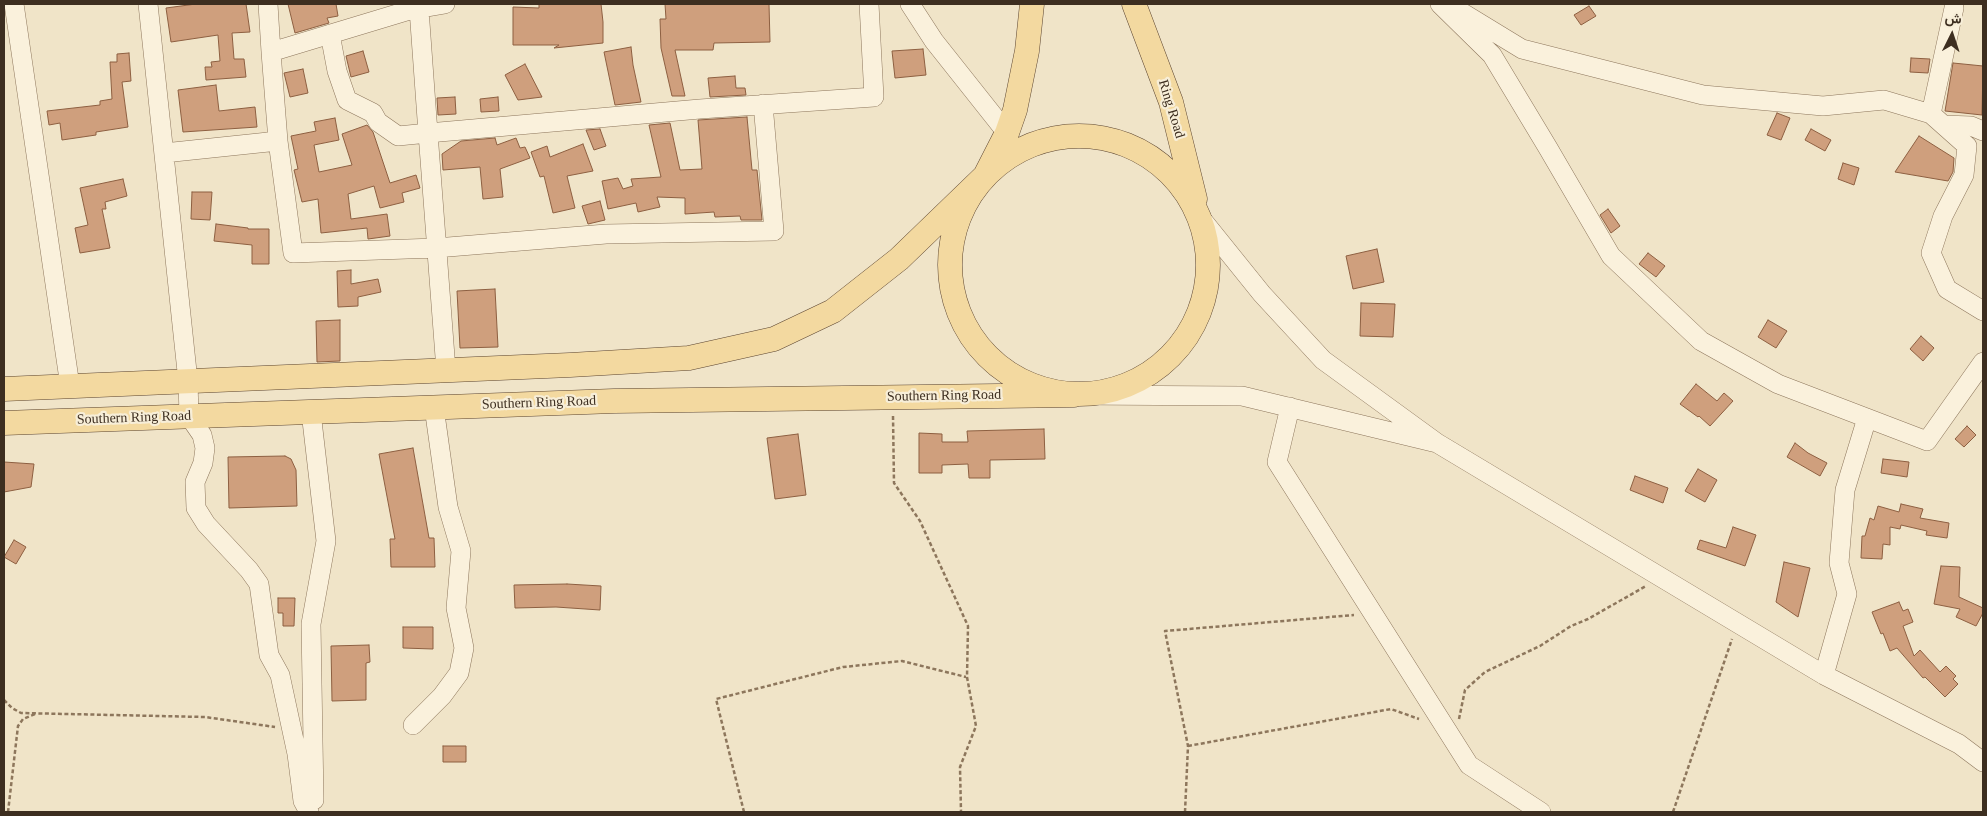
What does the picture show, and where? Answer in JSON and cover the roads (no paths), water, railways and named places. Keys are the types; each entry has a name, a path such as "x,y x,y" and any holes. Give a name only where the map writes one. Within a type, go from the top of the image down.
{"main road":[{"path":"1032,4 1022,82 1007,133 985,176 961,210 950,251 952,293 968,333 996,365 1032,386 1074,395"},
{"name":"Ring Road","path":"1074,395 1117,389 1156,370 1186,340 1204,302 1209,259 1200,218 1171,102 1134,4"},
{"path":"4,389 689,358 774,339 833,311 899,259 985,176 1020,150 1061,137 1104,138 1145,154 1178,181 1200,218"},
{"name":"Southern Ring Road","path":"4,423 614,400 1074,395"}],"street":[{"path":"14,4 70,386"},
{"path":"148,4 188,381 189,416 202,435 205,448 203,462 195,482 196,508 206,524 249,570 258,584 269,655 280,675 297,754 303,801 309,812"},
{"path":"268,4 278,141 293,254 436,248 606,234 774,231 763,104"},
{"path":"271,52 419,8 446,4"},
{"path":"330,34 337,71 347,100 373,113 378,122 398,136 763,104 874,97 869,4"},
{"path":"910,4 934,41 1007,133"},
{"path":"1440,4 1492,55 1610,256 1701,341 1778,384 1927,441 1983,362"},
{"path":"1449,4 1522,49 1703,95 1823,106 1884,100 1938,120 1971,126 1983,131"},
{"path":"419,8 446,370"},
{"path":"1938,120 1954,8"},
{"path":"1938,120 1966,146 1964,175 1943,216 1931,253 1947,289 1983,311"},
{"path":"164,154 278,141"},
{"path":"1200,218 1262,294 1323,360 1437,443 1824,674 1959,744 1983,762"},
{"path":"1074,395 1242,396 1437,443"},
{"path":"413,726 442,696 459,673 464,648 456,608 462,551 448,507 434,407"},
{"path":"1290,407 1277,462 1468,765 1541,812"},
{"path":"311,412 326,541 311,624 314,812"},
{"path":"1824,674 1847,594 1839,563 1845,490 1867,418"}]}
